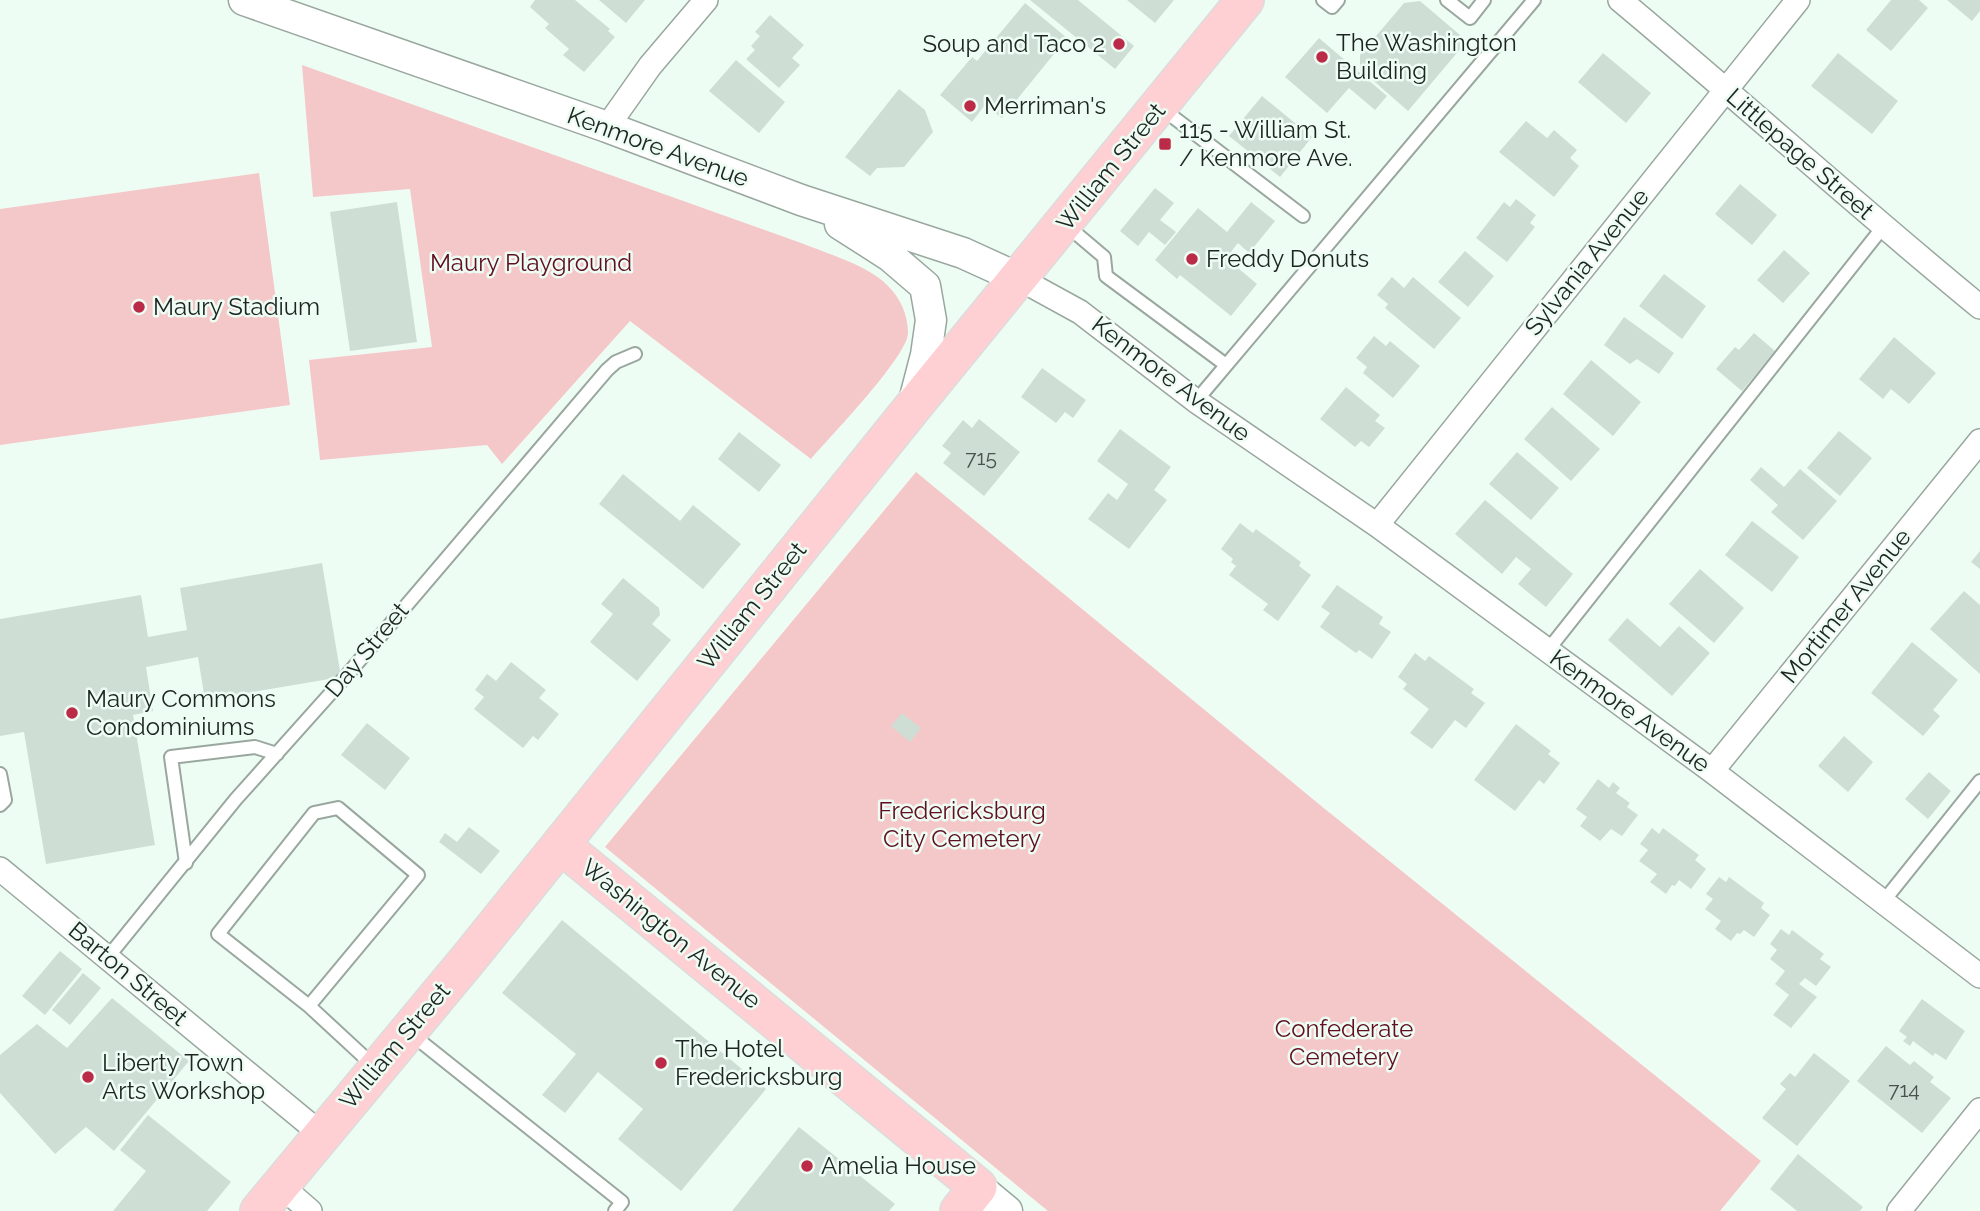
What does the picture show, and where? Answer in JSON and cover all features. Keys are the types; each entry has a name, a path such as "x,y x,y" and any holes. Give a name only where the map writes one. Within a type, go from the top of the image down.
{"main road":[{"name":"William Street","path":"269,1198 561,845 912,408 1245,0"},
{"name":"Washington Avenue","path":"561,845 969,1199"}],"street":[{"name":"Kenmore Avenue","path":"244,0 607,127 801,200 963,253 1018,278 1080,312 1196,401 1377,525 1548,650 1712,771 1980,976"},
{"path":"607,127 650,66 706,0"},
{"name":"Littlepage Street","path":"1620,0 1980,307"},
{"name":"Sylvania Avenue","path":"1377,525 1798,0"},
{"path":"801,200 890,256 925,286 932,320 912,408"},
{"name":"Mortimer Avenue","path":"1712,771 1980,441"},
{"name":"Barton Street","path":"0,869 321,1134"},
{"path":"1899,1211 1980,1110"},
{"path":"269,1198 310,1211"},
{"name":"Washington Avenue","path":"969,1199 1007,1211"}],"lane":[{"path":"1323,0 1332,7 1338,0"},
{"path":"1447,0 1471,18 1485,0"},
{"path":"1196,401 1534,0"},
{"path":"1160,107 1303,216"},
{"path":"1064,224 1104,257 1106,276 1226,365"},
{"path":"1548,650 1883,227"},
{"name":"Day Street","path":"108,957 236,799 607,370 616,362 635,354"},
{"path":"186,863 171,757 256,747 277,754"},
{"path":"0,774 5,800 0,805"},
{"path":"1883,902 1980,781"},
{"path":"309,1006 418,874 338,808 314,813 218,934 309,1006 377,1068"},
{"path":"407,1031 622,1202 615,1211"}],"green space":[{"name":"Maury Playground","path":"302,65 801,243 858,266 879,278 899,301 908,326 905,344 882,377 811,459 630,321 502,464 487,445 320,460 309,360 432,347 410,189 313,197"},
{"name":"Maury Stadium","path":"259,173 290,405 0,445 0,209"},
{"name":"Fredericksburg City Cemetery","path":"916,472 1320,805 1761,1161 1720,1211 1048,1211 605,847"}],"building":[{"path":"535,0 575,0 610,29 608,31 615,37 584,72 563,55 569,49 545,28 549,24 530,7"},
{"path":"599,0 645,0 626,23"},
{"path":"1030,0 1078,0 1134,46 1115,69"},
{"path":"1127,0 1174,0 1155,23"},
{"path":"1891,0 1919,0 1928,8 1891,51 1866,30"},
{"path":"1947,0 1980,0 1980,11 1972,21"},
{"path":"1420,1 1467,41 1408,111 1360,69 1360,55 1404,3"},
{"path":"1025,3 1067,38 1002,118 985,105 972,122 940,95 972,57 977,61"},
{"path":"770,15 804,45 792,58 800,65 779,88 746,59 755,50 751,46 760,36 755,32"},
{"name":"The Washington Building","path":"1319,38 1387,96 1375,110 1349,88 1327,113 1285,77"},
{"path":"1603,53 1651,93 1626,123 1578,82"},
{"path":"1838,53 1898,101 1872,134 1811,86"},
{"path":"736,60 785,102 759,133 709,91"},
{"path":"899,89 925,110 933,132 904,167 877,168 870,176 845,157"},
{"path":"1262,96 1312,137 1280,177 1229,136"},
{"path":"1526,121 1547,138 1554,130 1577,150 1570,158 1579,166 1554,197 1499,152"},
{"path":"1740,184 1777,215 1752,245 1715,214"},
{"path":"1155,188 1174,203 1160,220 1176,232 1165,245 1149,232 1138,246 1120,231"},
{"path":"1516,199 1536,215 1530,223 1535,227 1507,262 1476,238 1504,202 1510,207"},
{"path":"397,202 417,342 350,351 330,212"},
{"name":"Freddy Donuts","path":"1251,202 1275,221 1249,253 1238,243 1226,258 1257,284 1231,316 1180,275 1177,279 1155,260 1198,208 1227,232"},
{"path":"1784,250 1810,273 1783,303 1757,280"},
{"path":"1465,251 1494,276 1468,307 1438,282"},
{"path":"1664,274 1706,306 1682,339 1639,306"},
{"path":"1392,277 1404,288 1413,277 1461,318 1434,349 1385,308 1388,304 1377,295"},
{"path":"1624,317 1674,353 1659,374 1637,359 1630,364 1604,345"},
{"path":"1754,333 1775,351 1742,391 1716,369 1735,347 1739,350"},
{"path":"1374,336 1386,346 1390,341 1420,366 1393,398 1363,373 1367,367 1356,358"},
{"path":"1894,337 1936,373 1909,404 1891,389 1883,399 1859,379"},
{"path":"1591,360 1641,402 1613,436 1563,394"},
{"path":"1042,368 1086,400 1073,418 1065,412 1056,423 1021,397"},
{"path":"1346,387 1380,415 1375,421 1385,428 1369,447 1361,441 1355,447 1320,419"},
{"path":"1552,407 1600,449 1571,481 1524,439"},
{"path":"979,419 1020,452 984,496 943,463 951,453 942,446 963,420 972,428"},
{"path":"1120,429 1171,467 1154,490 1167,500 1129,549 1088,519 1108,493 1117,500 1128,484 1097,461"},
{"path":"1839,431 1872,458 1840,496 1807,468"},
{"path":"739,432 781,465 759,492 718,459"},
{"path":"1517,452 1559,488 1531,520 1489,484"},
{"path":"1761,467 1784,487 1800,469 1837,501 1803,540 1771,512 1778,505 1750,480"},
{"path":"623,474 680,521 693,505 741,544 703,589 599,504"},
{"path":"1485,500 1573,574 1546,607 1518,584 1531,569 1516,557 1502,574 1455,534"},
{"path":"1752,521 1799,557 1772,592 1725,555"},
{"path":"1240,523 1253,533 1256,529 1301,562 1299,566 1311,575 1278,621 1263,610 1268,604 1229,575 1236,566 1231,562 1233,559 1221,549"},
{"path":"1980,551 1980,569 1971,562"},
{"name":"Maury Commons Condominiums","path":"322,563 341,677 205,700 198,657 146,667 153,711 133,715 155,845 46,864 24,732 0,736 0,619 141,595 148,637 187,630 180,588"},
{"path":"1700,569 1744,608 1714,643 1669,604"},
{"path":"623,578 659,608 660,615 652,624 671,640 637,681 590,642 613,614 601,604"},
{"path":"1337,585 1383,617 1379,624 1391,632 1372,659 1359,650 1356,653 1320,627 1330,613 1321,607"},
{"path":"1964,591 1980,605 1980,674 1930,629"},
{"path":"1627,618 1660,647 1679,626 1710,653 1672,696 1608,640"},
{"path":"1912,642 1958,680 1933,710 1940,716 1923,736 1871,693"},
{"path":"1415,653 1425,661 1429,656 1474,689 1471,693 1485,703 1466,728 1455,720 1432,749 1410,733 1429,709 1403,689 1407,684 1398,677"},
{"path":"511,662 546,690 539,698 559,714 538,740 533,736 523,748 474,709 484,697 475,690 487,674 496,681"},
{"path":"902,713 921,728 910,742 891,726"},
{"path":"367,723 410,758 385,790 341,755"},
{"path":"1516,724 1551,751 1548,754 1560,763 1544,784 1539,780 1515,811 1474,780"},
{"path":"1844,736 1873,762 1848,792 1818,766"},
{"path":"1929,772 1951,791 1928,819 1905,799"},
{"path":"1598,779 1609,788 1613,782 1620,788 1616,793 1630,803 1627,807 1638,815 1622,836 1611,829 1600,841 1580,826 1587,817 1576,809"},
{"path":"469,827 500,851 481,874 439,842 445,833 457,842"},
{"path":"1652,828 1659,834 1663,828 1699,855 1695,860 1706,869 1691,889 1679,880 1666,894 1650,882 1657,874 1639,861 1648,850 1640,844"},
{"path":"1719,877 1726,882 1729,877 1764,903 1761,908 1770,915 1754,937 1744,930 1740,934 1737,933 1731,941 1715,929 1721,921 1705,909 1713,899 1706,894"},
{"name":"The Hotel Fredericksburg","path":"562,920 766,1089 681,1191 618,1139 643,1109 598,1072 565,1113 542,1095 576,1054 502,993"},
{"path":"1781,929 1789,935 1792,930 1824,954 1820,959 1831,967 1816,986 1805,978 1799,984 1817,997 1791,1028 1773,1015 1789,995 1775,984 1785,971 1770,959 1777,950 1770,944"},
{"path":"60,951 82,969 45,1015 22,996"},
{"path":"83,973 101,988 70,1025 52,1010"},
{"name":"Liberty Town Arts Workshop","path":"112,998 189,1061 114,1151 86,1127 55,1154 0,1093 0,1055 37,1024 67,1048"},
{"path":"1922,999 1965,1031 1946,1060 1935,1053 1933,1056 1913,1041 1910,1046 1903,1041 1907,1037 1899,1031"},
{"path":"1886,1046 1910,1065 1914,1061 1934,1077 1930,1082 1951,1098 1922,1133 1857,1081"},
{"path":"1814,1053 1850,1081 1797,1146 1762,1118 1786,1089 1780,1084 1790,1073 1795,1077"},
{"path":"148,1115 231,1182 207,1211 113,1211 146,1171 120,1150"},
{"name":"Amelia House","path":"799,1127 895,1204 889,1211 732,1211"},
{"path":"1798,1154 1863,1207 1860,1211 1797,1211 1770,1189"}],"place":[{"name":"Soup and Taco 2","path":"1119,44"},
{"name":"The Washington Building","path":"1322,57"},
{"name":"Merriman's","path":"970,106"},
{"name":"115 - William St. / Kenmore Ave.","path":"1165,144"},
{"name":"Freddy Donuts","path":"1192,259"},
{"name":"Maury Stadium","path":"139,307"},
{"name":"Maury Commons Condominiums","path":"72,713"},
{"name":"The Hotel Fredericksburg","path":"661,1063"},
{"name":"Liberty Town Arts Workshop","path":"88,1077"},
{"name":"Amelia House","path":"807,1166"}],"park label":[{"name":"Confederate Cemetery","path":"1344,1043"}]}
